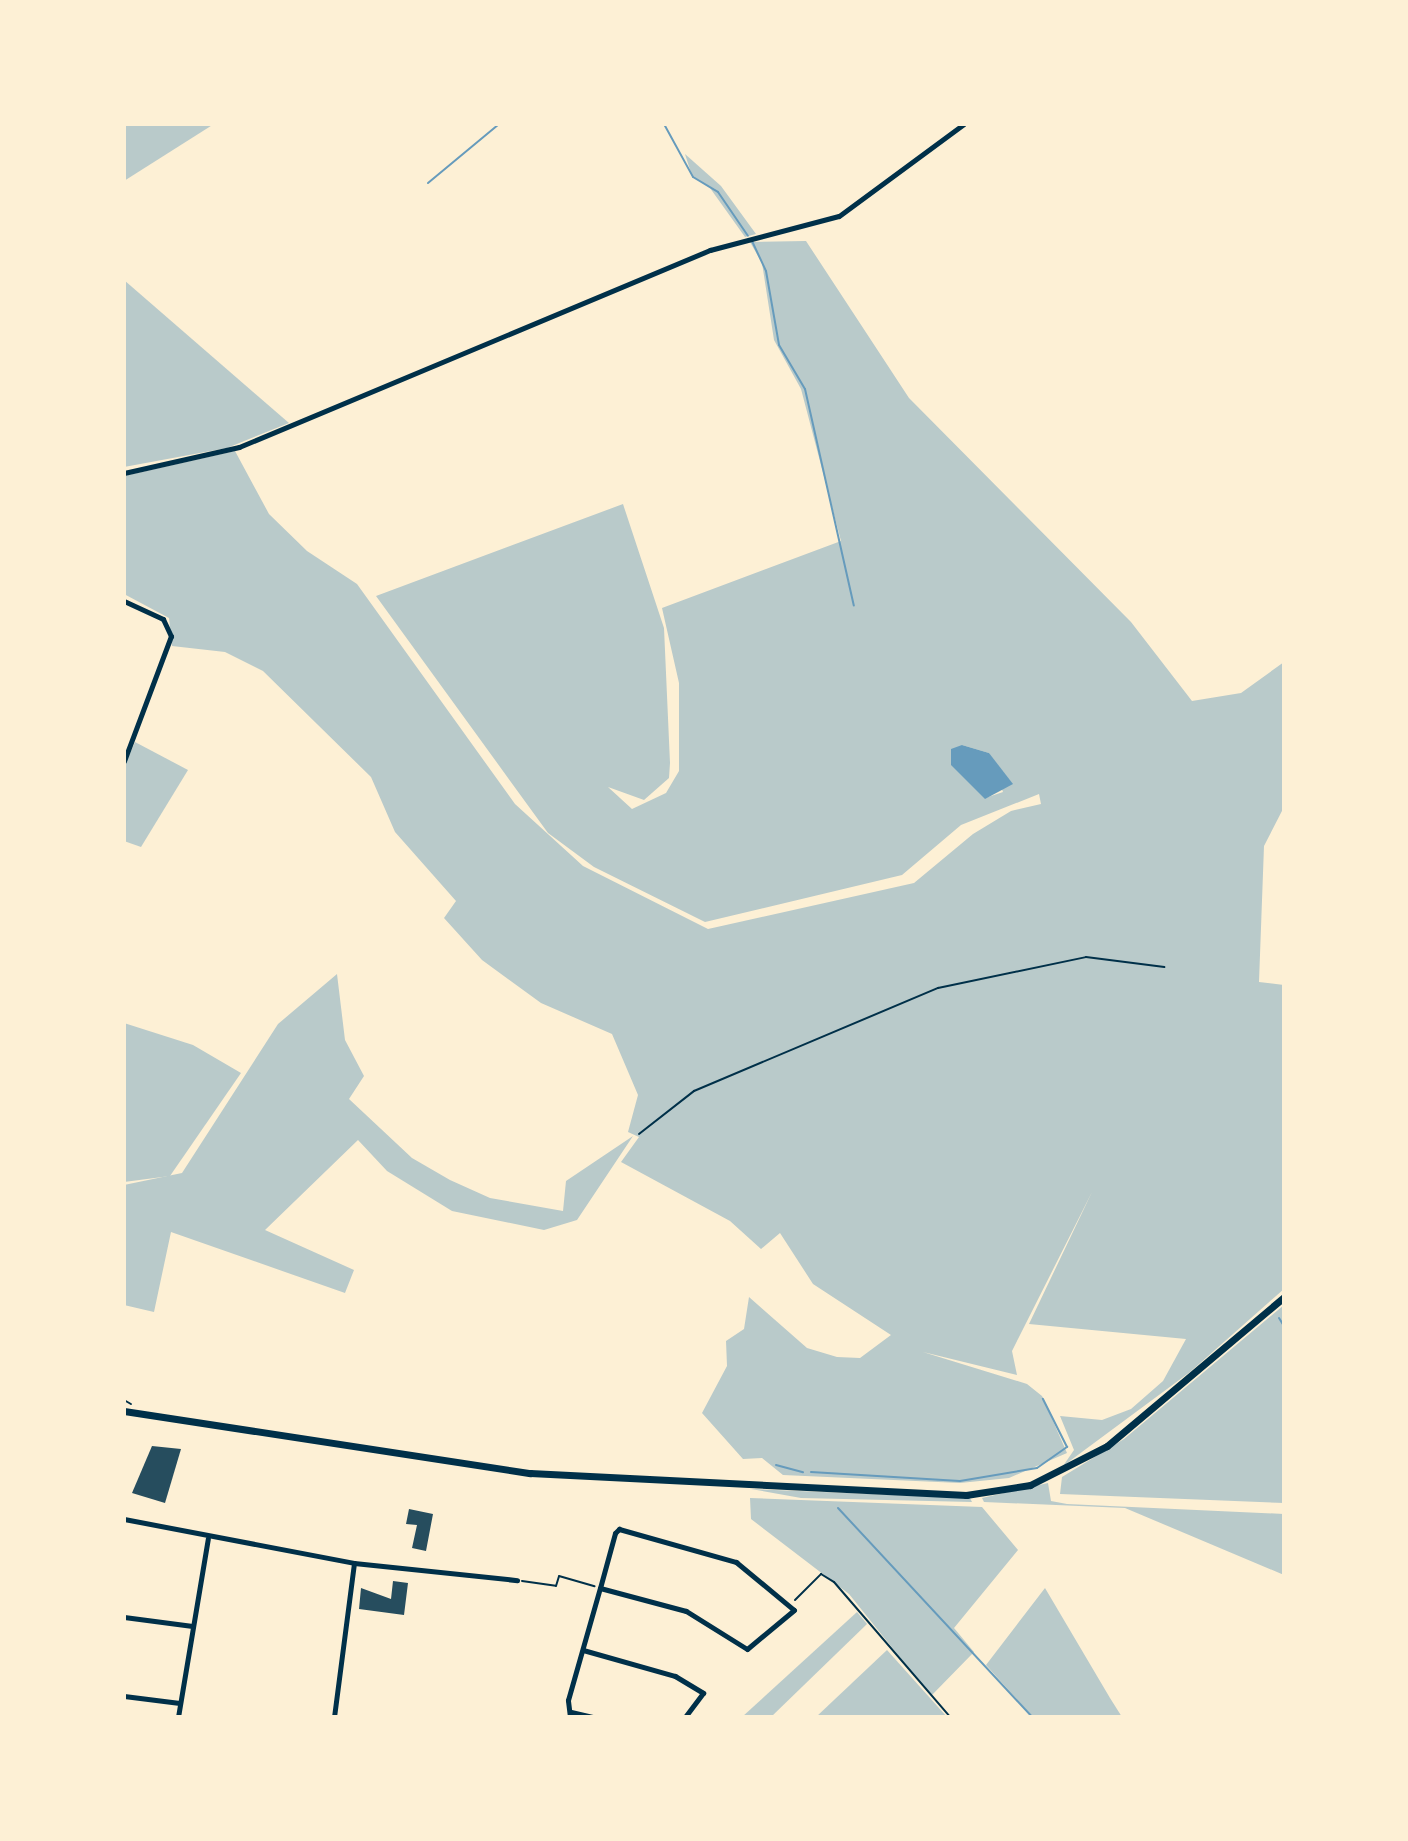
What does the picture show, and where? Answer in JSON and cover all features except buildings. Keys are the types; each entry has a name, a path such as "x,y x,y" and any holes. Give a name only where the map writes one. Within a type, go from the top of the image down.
{"main road":[{"path":"124,1411 361,1450 530,1473 966,1495 1009,1490 1107,1446 1284,1297"}],"street":[{"path":"124,473 239,447 710,250 839,216 964,124"},
{"path":"124,601 163,619 171,636 124,761"},
{"path":"124,1519 208,1538 354,1563 517,1580"},
{"path":"592,1717 571,1714 583,1650 600,1588 619,1529 736,1562 791,1604 775,1629 747,1649 686,1611 600,1588"},
{"path":"178,1717 208,1538"},
{"path":"334,1717 354,1563"},
{"path":"124,1617 192,1626"},
{"path":"583,1650 675,1676 703,1693 685,1717"},
{"path":"124,1696 180,1703"}],"path":[{"path":"639,1134 694,1091 938,988 1086,957 1164,967"},
{"path":"124,1400 132,1401"},
{"path":"791,1604 821,1574 950,1717"},
{"path":"517,1580 556,1586 559,1576 600,1588"}],"shaded area":[{"path":"124,124 214,124 124,181"},
{"path":"685,154 721,186 756,234 745,237 710,188 692,176"},
{"path":"806,241 909,398 1131,622 1192,701 1241,693 1284,662 1284,807 1264,846 1259,982 1284,985 1284,1289 1190,1372 1063,1466 1074,1450 1060,1416 1102,1420 1131,1409 1163,1381 1186,1339 1029,1324 1092,1192 1012,1351 1017,1375 923,1352 1027,1384 1042,1396 1067,1453 1009,1478 960,1483 783,1475 762,1458 743,1459 702,1413 727,1366 726,1341 744,1329 749,1297 807,1348 837,1357 860,1358 891,1335 813,1284 780,1233 761,1249 730,1221 621,1162 639,1137 628,1132 638,1095 612,1034 541,1003 482,960 444,918 456,901 395,832 371,777 263,671 225,652 172,646 169,618 124,594 124,476 235,451 269,514 307,551 357,584 515,804 583,866 708,929 914,883 973,834 1011,811 1041,804 1039,794 961,825 902,875 705,922 594,867 548,833 376,596 623,504 664,628 670,763 669,778 644,800 608,787 632,809 666,793 679,771 679,683 662,608 841,541 801,389 774,340 762,263 750,242","holes":["962,745 989,753 1003,792 985,798 960,768"]},
{"path":"124,280 289,423 227,448 124,467"},
{"path":"135,742 188,770 141,847 124,841 124,767"},
{"path":"337,974 345,1040 364,1076 349,1099 412,1158 450,1180 490,1198 563,1211 566,1181 633,1136 577,1220 544,1230 452,1211 387,1171 358,1140 265,1230 354,1270 345,1293 171,1232 154,1312 124,1305 124,1185 182,1173 278,1024"},
{"path":"124,1023 193,1045 241,1073 170,1176 124,1182"},
{"path":"1284,1305 1284,1503 1060,1494 1062,1477 1124,1439"},
{"path":"1048,1483 1051,1501 1067,1504 1284,1514 1284,1575 1125,1508 984,1502 982,1498"},
{"path":"751,1489 970,1498 972,1502 801,1498"},
{"path":"750,1498 982,1507 1018,1550 954,1628 974,1652 931,1696 849,1594 751,1519"},
{"path":"1045,1588 1122,1717 1033,1717 986,1665"},
{"path":"857,1612 867,1624 771,1717 742,1717"},
{"path":"887,1650 947,1717 816,1717"}],"water":[{"path":"962,745 989,753 1013,784 985,799 951,765 951,749"}],"waterway":[{"path":"428,183 499,124"},
{"path":"664,124 693,177 718,192 748,236"},
{"path":"752,241 766,271 779,345 805,389 854,606"},
{"path":"1279,1318 1284,1326"},
{"path":"811,1472 960,1481 1037,1468 1067,1447 1043,1399"},
{"path":"776,1465 803,1472"},
{"path":"838,1508 1032,1717"}]}
